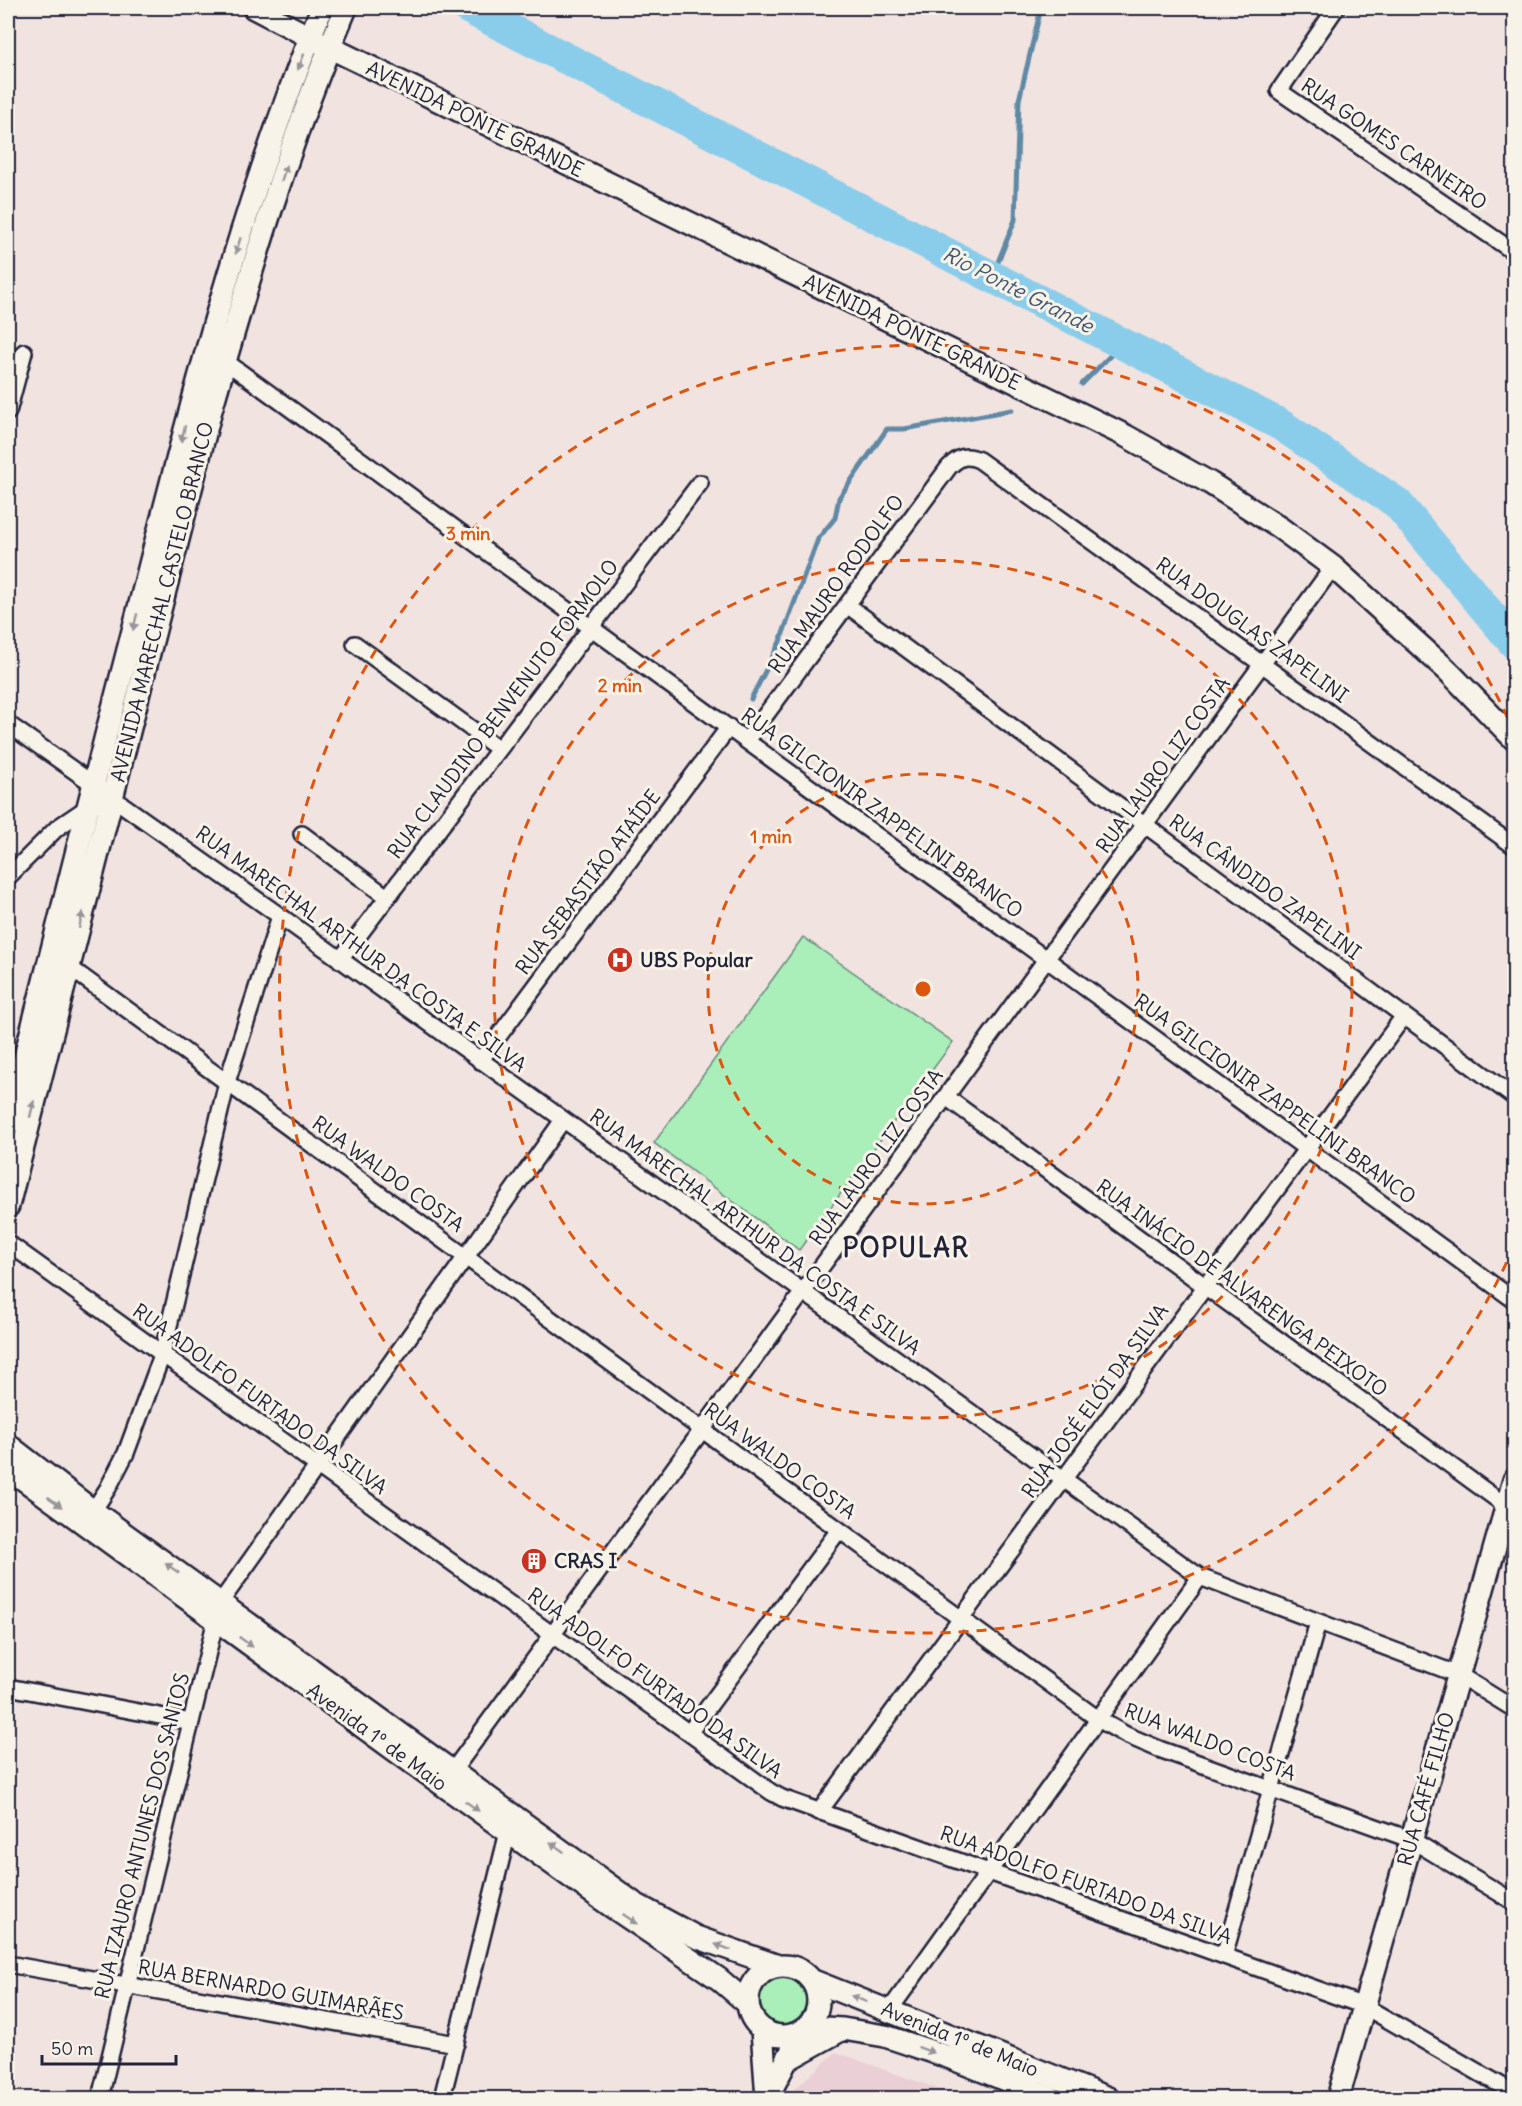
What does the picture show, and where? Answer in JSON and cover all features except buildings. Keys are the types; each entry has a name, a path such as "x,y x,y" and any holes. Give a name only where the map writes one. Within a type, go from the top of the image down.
{"street":[{"name":"AVENIDA PONTE GRANDE","path":"254,8 310,38 1126,436 1210,483 1280,528 1333,567 1399,625 1515,739"},
{"name":"AVENIDA MARECHAL CASTELO BRANCO","path":"8,1124 185,426 258,183 322,8"},
{"name":"AVENIDA MARECHAL CASTELO BRANCO","path":"8,1206 225,361 296,138 329,47 346,8"},
{"name":"RUA GOMES CARNEIRO","path":"1336,8 1279,91 1515,252"},
{"path":"210,338 225,361"},
{"path":"8,412 24,352"},
{"name":"RUA GILCIONIR ZAPPELINI BRANCO","path":"225,361 1515,1299"},
{"name":"RUA MAURO RODOLFO","path":"747,740 949,467 962,456"},
{"name":"RUA DOUGLAS ZAPELINI","path":"962,456 971,456 979,460 1515,846"},
{"name":"RUA CLAUDINO BENVENUTO FORMOLO","path":"340,960 700,483"},
{"name":"RUA LAURO LIZ COSTA","path":"452,1772 1333,567"},
{"name":"RUA CÂNDIDO ZAPELINI","path":"847,605 1515,1097"},
{"path":"355,644 499,749"},
{"name":"RUA MARECHAL ARTHUR DA COSTA E SILVA","path":"8,724 280,916 1200,1577 1459,1675 1515,1709"},
{"name":"RUA SEBASTIÃO ATAÍDE","path":"480,1061 729,727"},
{"path":"8,877 57,828 88,807 112,796"},
{"path":"302,834 387,897"},
{"path":"93,1511 126,1453 162,1354 227,1082 280,916"},
{"name":"RUA WALDO COSTA","path":"69,967 1098,1719 1126,1735 1159,1749 1412,1840 1515,1902"},
{"name":"RUA JOSÉ ELÓI DA SILVA","path":"819,1812 1404,1016"},
{"name":"RUA INÁCIO DE ALVARENGA PEIXOTO","path":"946,1097 1510,1510"},
{"path":"8,1445 218,1611 317,1466 563,1120"},
{"name":"RUA ADOLFO FURTADO DA SILVA","path":"8,1243 771,1792 819,1812 1364,2006 1515,2093"},
{"name":"Avenida 1º de Maio","path":"8,1467 452,1772 635,1904 696,1937 778,1966"},
{"name":"RUA CAFÉ FILHO","path":"1338,2098 1459,1675 1510,1510 1515,1480"},
{"path":"689,1734 839,1530"},
{"path":"889,2011 1200,1577"},
{"name":"Avenida 1º de Maio","path":"218,1611 508,1832 611,1906 719,1979 747,2003"},
{"name":"RUA IZAURO ANTUNES DOS SANTOS","path":"100,2098 218,1611"},
{"path":"1224,1956 1318,1622"},
{"path":"8,1687 191,1722"},
{"path":"442,2098 508,1832"},
{"name":"RUA BERNARDO GUIMARÃES","path":"8,1964 456,2044"},
{"path":"767,2098 786,2061 813,2019 817,2010 816,1989 812,1980 791,1967 778,1966 759,1975 748,1993 747,2003 755,2023 771,2035 782,2037 805,2029"},
{"name":"Avenida 1º de Maio","path":"812,1980 1108,2098"},
{"name":"Avenida 1º de Maio","path":"805,2029 843,2029 885,2036 1052,2098"},
{"path":"786,2061 843,2029"},
{"path":"762,2030 767,2098"}],"shaded area":[{"path":"836,2052 963,2098 790,2098 791,2092"}],"green space":[{"path":"803,937 953,1042 799,1250 654,1143"},
{"path":"784,1976 794,1978 802,1984 808,1992 810,2002 808,2012 802,2020 794,2026 784,2028 774,2026 766,2020 760,2012 758,2002 760,1992 766,1984 774,1978"}],"waterway":[{"name":"Rio Ponte Grande","path":"468,8 1281,425 1397,503 1514,643"},
{"path":"998,280 996,267 1015,220 1019,100 1041,8"},
{"path":"1082,384 1122,344"},
{"path":"751,699 779,644 818,539 835,518 839,498 887,429 904,429 1012,410"}],"place":[{"name":"UBS Popular","path":"620,960"},
{"name":"CRAS I","path":"534,1561"}],"district":[{"name":"POPULAR","path":"906,1248"}]}
